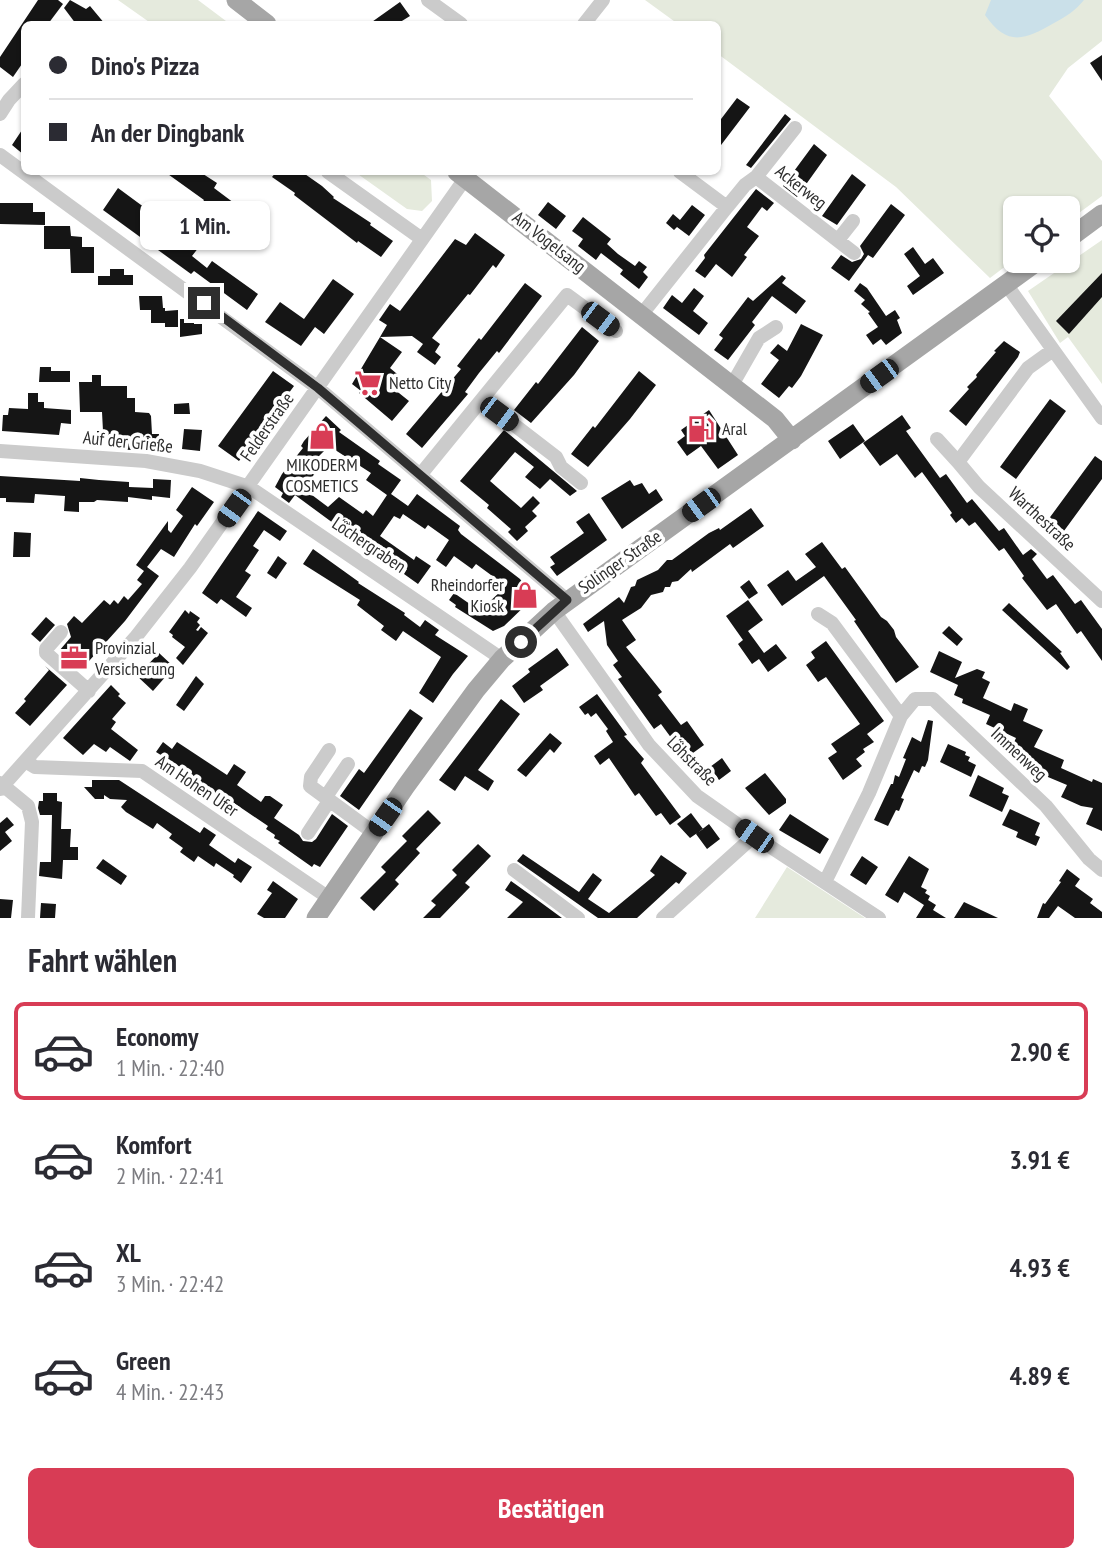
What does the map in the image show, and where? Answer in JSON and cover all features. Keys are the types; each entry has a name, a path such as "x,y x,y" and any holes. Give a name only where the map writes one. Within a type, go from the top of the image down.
{"main road":[{"path":"236,0 263,21"},
{"name":"Am Vogelsang","path":"465,175 775,419 792,440"},
{"path":"1080,230 1102,214"},
{"name":"Solinger Straße","path":"316,918 447,729 502,659 560,605 1021,273"}],"street":[{"path":"428,0 457,21"},
{"path":"586,21 603,0"},
{"path":"0,114 4,95 21,86"},
{"path":"756,177 795,128"},
{"name":"Löhstraße","path":"0,155 21,170"},
{"name":"Löhstraße","path":"27,175 318,388 421,474 560,605 649,744 697,796 879,918"},
{"path":"332,175 422,239"},
{"name":"Felderstraße","path":"1,786 135,638 190,568 422,239 463,175"},
{"path":"684,175 727,207"},
{"name":"Ackerweg","path":"642,314 745,185 756,177 854,253"},
{"path":"838,240 853,221"},
{"path":"1006,284 1102,418"},
{"path":"421,474 567,295 616,331"},
{"path":"732,385 758,338 776,327"},
{"path":"958,462 1028,368 1054,350"},
{"path":"483,401 556,457 561,467 581,483"},
{"name":"Warthestraße","path":"937,439 979,487 1102,601"},
{"name":"Auf der Grieße","path":"0,451 146,461 200,471 249,487"},
{"name":"Löchergraben","path":"249,487 502,659"},
{"path":"818,614 832,623 901,716 869,793 825,882"},
{"path":"61,632 46,649 46,653 89,691"},
{"name":"Immenweg","path":"901,716 915,699 933,699 1046,806 1089,859 1102,870"},
{"path":"329,751 311,777 310,786 374,833"},
{"name":"Am Hohen Ufer","path":"25,761 35,767 142,771 329,898"},
{"path":"308,832 348,764"},
{"path":"1,786 28,806 32,822 28,918"},
{"path":"663,918 754,836"},
{"path":"514,870 578,918"}],"shaded area":[{"path":"118,0 198,0 226,21 148,21"},
{"path":"645,0 1102,0 1102,41 1068,68 1049,96 1102,161 1102,196 1080,212 1080,196 1003,196 1003,268 990,278 896,187 721,56 721,21 674,21"},
{"path":"359,175 424,175 431,180 432,201 422,211 407,209"},
{"path":"1102,240 1102,384 1068,337 1060,343 1028,291 1054,273 1080,273 1080,255"},
{"path":"787,867 865,918 755,918"}],"water":[{"path":"991,0 1084,0 1070,13 1044,29 1017,37 1001,32 985,15"}],"building":[{"path":"38,0 58,0 63,4 50,21 24,21"},
{"path":"70,0 86,9 90,6 102,21 74,21 64,8"},
{"path":"400,2 410,16 402,21 373,21"},
{"path":"21,26 21,65 13,77 0,67 0,57"},
{"path":"1102,55 1102,81 1090,63"},
{"path":"737,98 750,107 721,145 721,119"},
{"path":"785,114 791,119 751,168 746,165"},
{"path":"21,132 21,152 12,145"},
{"path":"814,144 827,155 797,197 783,186"},
{"path":"852,174 866,185 837,225 822,216"},
{"path":"169,175 205,175 217,183 214,188 234,203 221,219 201,205 204,200"},
{"path":"306,175 333,198 393,241 381,257 358,241 357,243 272,177"},
{"path":"118,188 194,241 192,243 199,247 192,256 207,268 212,261 258,294 247,310 194,271 191,274 103,210"},
{"path":"756,189 774,203 767,211 762,207 747,227 759,236 744,255 747,257 732,277 716,264 705,278 695,271 705,258 704,255"},
{"path":"548,202 566,216 556,229 538,215"},
{"path":"0,203 33,203 33,212 45,212 45,225 0,224"},
{"path":"891,204 905,215 873,258 868,255 849,281 831,268 841,255 852,262 861,259 864,254 860,246"},
{"path":"692,205 705,215 689,236 677,227 674,230 666,223 673,214 680,220"},
{"path":"583,217 611,239 607,244 618,254 635,266 639,261 647,267 643,272 648,277 639,289 620,274 623,270 601,253 596,260 578,246 583,239 572,231"},
{"path":"44,226 70,226 71,236 82,237 82,247 94,247 94,273 71,273 70,249 44,249"},
{"path":"475,233 505,255 496,268 493,265 432,338 440,344 435,352 441,357 435,365 417,352 423,344 412,336 380,337 387,325 379,320 390,304 400,311 455,239 466,245"},
{"path":"913,247 925,264 933,258 944,273 913,295 907,286 920,276 904,254"},
{"path":"110,269 124,269 124,275 133,275 133,285 98,285 98,276 110,276"},
{"path":"1102,273 1102,297 1069,334 1056,321"},
{"path":"782,275 786,278 782,283 806,301 796,314 772,296 752,322 755,325 728,360 714,350 723,338 719,335 748,297 753,301"},
{"path":"333,279 354,294 324,334 315,327 301,346 265,322 280,302 304,319"},
{"path":"525,283 542,296 499,353 497,351 479,373 465,392 468,394 422,448 406,434 461,369 457,366"},
{"path":"860,283 867,288 886,316 895,310 900,318 897,320 902,333 886,345 881,339 873,345 866,335 878,327 868,313 870,312 861,304 865,300 854,291"},
{"path":"694,288 704,296 693,311 708,323 699,335 663,308 672,295 682,303"},
{"path":"139,296 162,296 165,311 178,310 178,327 151,323 151,310 140,310"},
{"path":"180,319 194,319 194,324 202,324 202,334 180,337"},
{"path":"801,324 823,335 801,376 792,388 789,386 779,398 761,384 779,360 770,353 778,344 787,351"},
{"path":"582,327 599,341 574,375 531,423 514,410"},
{"path":"380,337 402,352 390,368 403,379 394,389 409,401 392,421 352,384"},
{"path":"1004,341 1020,352 1018,357 966,426 949,411 969,389 967,387"},
{"path":"40,367 51,367 51,371 70,371 70,382 39,382"},
{"path":"273,371 294,386 239,461 218,446"},
{"path":"639,371 656,385 588,467 571,454"},
{"path":"92,375 101,375 101,386 127,386 127,398 135,398 135,412 149,413 151,416 152,434 159,434 158,447 131,445 132,450 112,449 112,441 97,441 97,431 103,431 102,412 80,412 79,382 92,382"},
{"path":"28,393 38,393 38,402 44,402 44,408 71,410 71,424 61,423 59,435 2,431 3,415 8,415 9,408 28,409"},
{"path":"1050,399 1066,411 1016,479 1000,467"},
{"path":"189,403 190,414 174,414 174,404"},
{"path":"709,410 738,455 718,469 701,446 687,456 677,442 685,436 681,430"},
{"path":"902,415 911,428 906,431 940,478 946,474 967,503 972,499 999,531 1004,528 1023,555 1031,549 1037,554 1032,559 1047,579 1053,575 1075,604 1081,600 1102,629 1102,661 1081,631 1077,634 1056,604 1047,610 1022,578 1024,576 1004,548 999,551 975,522 969,526 962,518 956,523 950,515 952,513 922,472 915,478 897,454 880,466 863,443"},
{"path":"326,416 341,430 339,432 380,461 378,464 401,480 391,494 408,506 417,494 460,526 458,530 461,534 520,579 532,596 531,600 504,626 493,631 455,607 449,600 454,593 480,611 506,586 476,564 472,569 454,556 446,567 436,560 449,540 428,525 425,529 403,514 400,519 394,516 380,536 414,560 416,556 431,566 418,584 404,574 407,569 390,557 386,562 295,495 289,503 275,487 303,448 301,446","holes":["329,446 371,473 366,480 387,495 373,516 366,510 363,514 339,497 328,507 304,489 315,473 312,471 317,462 315,460"]},
{"path":"853,424 865,441 840,459 828,441"},
{"path":"184,429 202,430 200,451 182,449"},
{"path":"504,430 577,491 570,496 550,479 540,489 525,477 534,467 515,452 490,481 521,508 533,496 540,503 532,511 537,516 525,527 528,531 517,541 508,532 511,529 487,508 489,505 460,481"},
{"path":"1095,456 1102,461 1102,479 1061,535 1045,524"},
{"path":"0,476 80,481 80,478 129,482 129,487 153,488 153,479 171,480 170,498 152,496 152,500 128,497 128,502 79,502 79,512 64,511 65,496 35,494 34,503 6,502 6,498 0,498"},
{"path":"630,480 634,486 642,483 649,494 656,489 663,500 622,529 601,498"},
{"path":"192,487 214,502 197,526 195,524 174,557 161,549 147,567 159,576 125,621 80,671 59,651 71,637 67,624 74,616 82,623 104,600 110,605 114,600 118,604 124,596 128,600 142,584 137,580 144,571 136,565 168,521 168,530 171,533 183,516 176,510"},
{"path":"751,508 764,526 733,548 730,544 692,572 691,569 678,581 672,582 670,587 665,587 663,592 651,595 641,608 622,620 636,640 626,647 662,692 658,695 681,725 687,721 704,745 686,758 661,724 654,729 618,679 622,677 613,665 618,661 607,645 604,621 588,632 583,624 619,597 624,603 637,580 658,570 667,560 672,560 709,533 719,528 720,530"},
{"path":"258,511 287,531 280,541 264,530 253,546 259,550 245,571 251,575 236,597 252,608 246,617 221,599 217,604 202,593"},
{"path":"589,513 607,540 557,576 550,567 555,564 550,557 584,533 576,522"},
{"path":"14,532 31,533 30,557 13,557"},
{"path":"822,542 894,630 896,637 919,667 896,683 824,576 782,606 767,585 788,570 796,581 816,567 805,554"},
{"path":"313,549 358,583 405,613 404,615 420,627 425,620 439,630 435,635 468,656 433,703 419,693 441,657 403,631 396,641 381,630 384,626 357,605 360,600 303,564"},
{"path":"278,556 287,563 276,579 267,573"},
{"path":"749,580 758,593 749,599 740,587"},
{"path":"748,600 763,620 748,631 764,653 776,644 787,658 768,672 759,659 752,664 738,644 743,640 726,616"},
{"path":"1009,603 1062,652 1060,653 1070,667 1067,670 1002,610"},
{"path":"185,610 200,618 197,622 200,625 196,630 201,627 208,633 183,665 176,658 185,647 169,632"},
{"path":"46,617 55,625 40,642 31,634"},
{"path":"949,626 963,639 957,646 942,633"},
{"path":"826,641 884,721 867,734 874,742 863,749 865,752 856,759 862,766 843,780 828,758 837,752 831,744 860,724 826,677 818,682 806,665 815,658 811,652"},
{"path":"557,648 569,665 540,686 543,690 524,703 512,686 530,672 528,669"},
{"path":"939,651 962,662 955,678 977,669 985,672 982,678 990,682 983,698 1011,711 1014,703 1028,709 1023,721 1043,730 1034,747 1064,760 1061,768 1092,782 1093,779 1102,783 1102,831 1086,824 1093,808 1061,797 1067,785 1036,772 1037,768 1027,763 1030,757 1011,749 1016,738 986,724 990,715 962,703 963,699 954,695 958,685 930,672"},
{"path":"159,653 174,667 153,691 137,676"},
{"path":"45,666 67,685 30,726 15,713 49,670"},
{"path":"196,676 204,684 184,711 176,705"},
{"path":"111,685 126,703 112,719 116,722 111,729 138,750 130,761 110,747 106,752 94,744 83,755 63,738"},
{"path":"597,694 627,735 624,736 644,759 641,763 681,817 670,825 661,813 656,816 639,793 635,796 609,758 600,765 594,756 613,742 606,731 608,729 596,713 591,717 588,713 585,715 579,707"},
{"path":"501,699 520,714 478,770 494,781 488,791 465,776 455,791 439,780"},
{"path":"410,709 423,718 359,810 340,796 359,769 364,773"},
{"path":"928,720 933,721 925,767 922,766 919,773 914,770 901,798 904,799 899,811 896,810 888,826 874,820 895,775 899,777 912,737 921,742"},
{"path":"550,733 562,743 554,753 550,749 526,777 517,770"},
{"path":"163,742 172,749 177,742 227,775 234,764 246,772 237,785 261,802 265,796 270,796 283,805 274,818 299,835 303,841 312,842 316,839 332,814 348,826 320,867 314,864 312,867 278,843 280,841 274,838 275,835 266,829 268,826 234,803 231,807 189,780 193,775 156,752"},
{"path":"948,744 966,752 965,755 970,757 968,761 976,765 971,777 940,762"},
{"path":"722,758 731,771 719,780 710,767"},
{"path":"765,773 786,799 786,803 769,815 745,788"},
{"path":"978,775 1004,788 1002,793 1009,796 1002,812 969,796"},
{"path":"92,780 119,780 200,833 204,827 216,835 209,845 235,863 238,858 252,867 241,883 216,863 214,867 198,856 194,862 180,852 183,848 169,838 172,834 157,823 153,829 126,812 121,807 127,800 110,799 104,795 104,799 95,799 84,787 92,787"},
{"path":"43,793 57,793 57,801 62,802 61,829 71,829 70,847 78,847 78,860 63,860 62,879 39,876 40,862 51,862 52,815 40,815 38,808 39,801 43,801"},
{"path":"1010,809 1040,823 1035,835 1040,837 1036,846 1016,837 1018,832 1002,825"},
{"path":"428,810 441,823 416,849 420,853 395,880 399,884 374,911 360,898 386,872 381,867 407,841 402,836"},
{"path":"691,813 703,829 690,838 677,824"},
{"path":"790,814 829,839 820,854 779,830"},
{"path":"7,817 14,825 5,832 12,841 0,851 0,823"},
{"path":"709,824 720,839 707,849 696,834"},
{"path":"478,844 491,856 465,883 470,887 440,918 423,918 436,905 431,901 457,875 452,870"},
{"path":"523,854 579,892 593,873 602,880 588,899 609,913 655,875 650,871 661,855 687,873 679,884 676,882 637,918 598,918 517,861"},
{"path":"862,856 878,867 866,885 850,875"},
{"path":"909,856 929,869 921,887 927,890 925,893 930,896 928,900 936,905 933,910 946,918 916,918 924,905 904,892 898,903 885,895"},
{"path":"103,859 127,876 121,885 96,868"},
{"path":"1067,869 1080,879 1075,886 1093,899 1090,903 1102,912 1102,918 1075,918 1058,906 1049,918 1037,918 1043,903 1045,904 1061,882 1059,881"},
{"path":"273,881 298,899 285,918 264,918 257,914 272,893 267,890"},
{"path":"511,881 562,918 507,918 523,902 505,890"},
{"path":"0,899 13,900 11,918 0,918"},
{"path":"964,902 998,918 954,918"},
{"path":"41,903 56,904 55,918 40,918"}],"place":[{"name":"Netto City","path":"368,383"},
{"name":"Aral","path":"701,429"},
{"name":"MIKODERM COSMETICS","path":"322,436"},
{"name":"Rheindorfer Kiosk","path":"525,595"},
{"name":"Provinzial Versicherung","path":"74,658"}],"route":[{"path":"204,303 318,388 567,600 521,642"}]}
